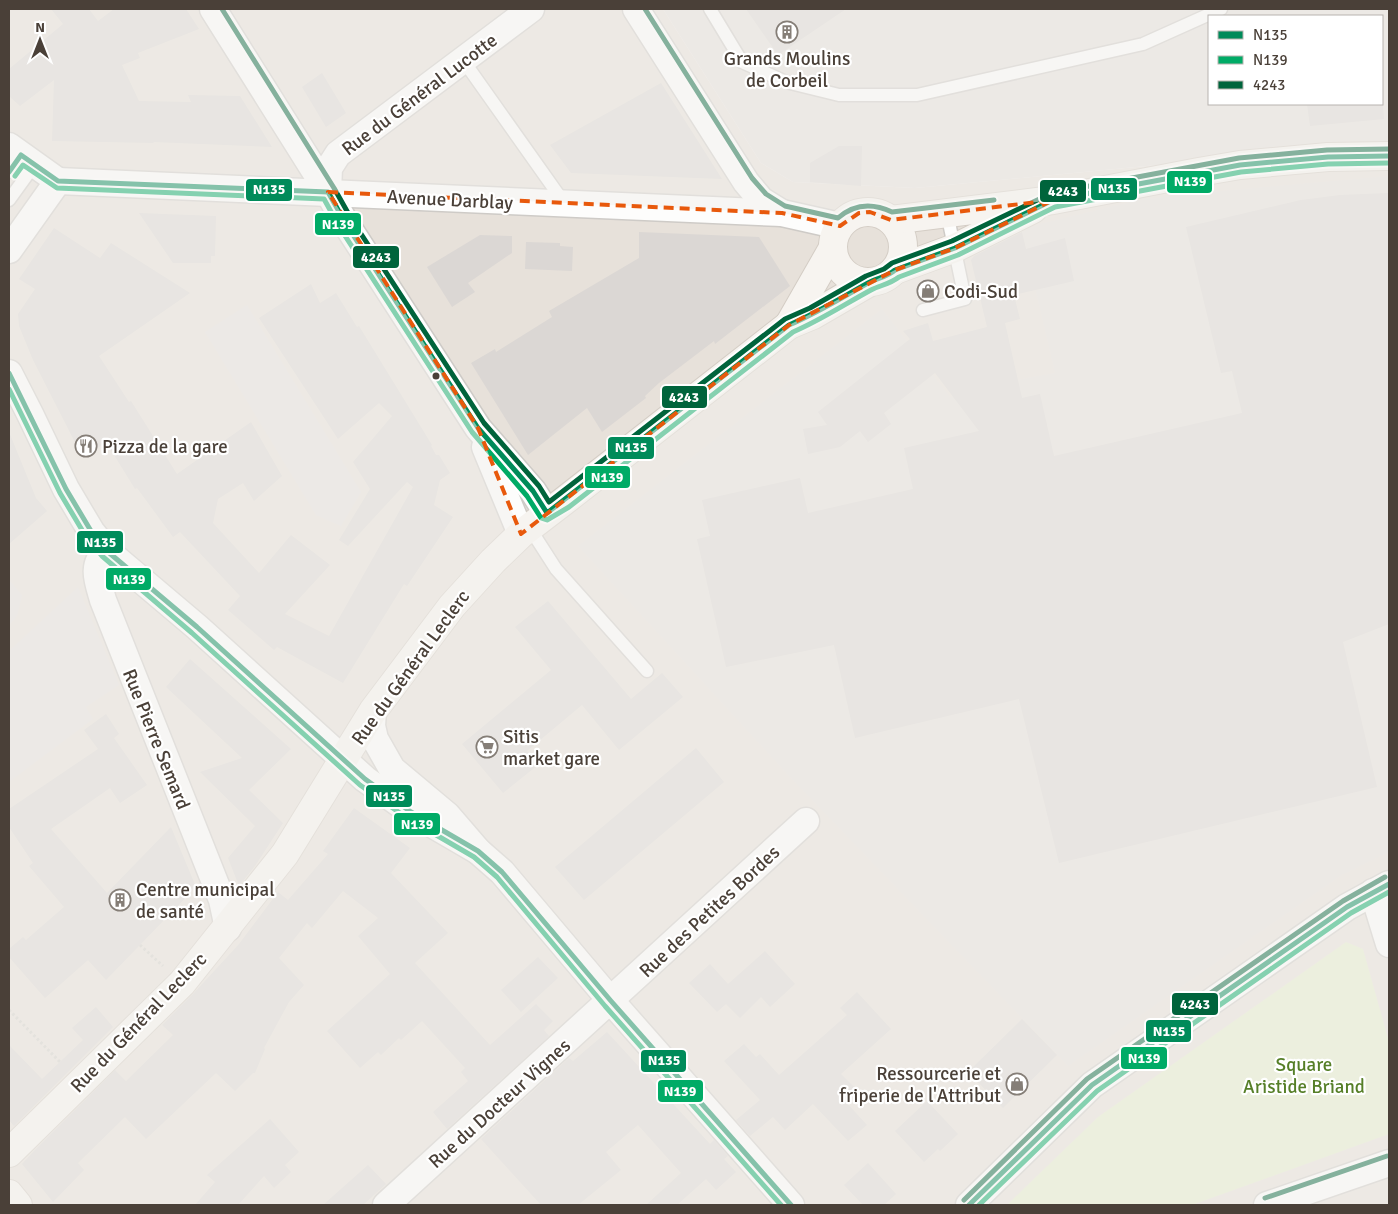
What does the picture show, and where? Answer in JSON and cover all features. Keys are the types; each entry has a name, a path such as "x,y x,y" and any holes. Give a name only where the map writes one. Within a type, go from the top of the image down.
{"main road":[{"path":"891,220 1053,200 1240,165 1328,157 1389,156"},
{"path":"895,270 955,248 1053,200"},
{"path":"870,212 891,220 898,229 902,239 903,250 895,270 888,276 870,282 859,281 841,269 835,259 837,237 848,218 858,213 870,212"},
{"name":"Rue du Général Leclerc","path":"789,325 837,237"},
{"name":"Rue du Général Leclerc","path":"9,1153 182,983 228,928 285,854 373,711 452,606 493,561 532,524 572,495 789,325 813,315 870,282"},
{"path":"9,1194 18,1205"}],"street":[{"path":"213,9 328,192 346,224 478,428 533,491 532,524"},
{"name":"Rue du Général Lucotte","path":"328,192 329,168 338,154 531,9"},
{"path":"636,9 746,182 760,200 782,213"},
{"path":"9,250 58,181 18,159"},
{"name":"Avenue Darblay","path":"58,181 782,213 837,237"},
{"path":"9,373 66,489 91,531 107,551 205,633 365,779 411,812 478,851"},
{"name":"Rue Pierre Semard","path":"107,551 100,557 97,566 103,600 222,900 228,928"},
{"path":"373,711 372,726 375,739 392,769 447,815 478,851 502,872 611,1001 791,1205"},
{"name":"Rue des Petites Bordes","path":"611,1001 806,821"},
{"path":"969,1205 1092,1085 1347,907 1381,888 1389,944"},
{"name":"Rue du Docteur Vignes","path":"386,1205 611,1001"},
{"path":"1267,1205 1389,1163"}],"lane":[{"path":"710,9 742,62 786,82 839,95 917,95 1143,44 1221,9"},
{"path":"463,60 565,204"},
{"path":"9,200 18,159"},
{"path":"923,310 965,299 947,213"},
{"path":"532,524 556,569 647,671"}],"path":[{"path":"9,1010 79,1083"}],"highlighted area":[{"path":"328,192 782,213 840,226 859,213 870,212 891,220 1053,200 955,248 895,270 789,325 521,534 478,428"}],"shaded area":[{"path":"9,9 663,9 761,163 793,182 915,188 1389,143 1389,1205 9,1205 9,443 11,441 9,436"},
{"name":"Grands Moulins de Corbeil","path":"663,9 1389,9 1389,143 915,188 793,182 761,163"},
{"path":"1389,176 1389,852 1340,876 1068,1066 789,776 578,546 882,309 950,397 1000,383 1055,373 1022,232 1036,225 1138,200"},
{"path":"247,305 361,492 341,526 316,515 205,332"},
{"path":"9,580 22,595 17,616 9,625"},
{"path":"78,587 119,685 86,707 93,719 9,782 9,651"}],"green space":[{"name":"Square Aristide Briand","path":"1346,942 1363,949 1389,1042 1389,1134 1192,1205 1007,1205 1098,1117"}],"building":[{"path":"51,9 89,9 98,21 114,9 186,9 199,29 138,53 140,58 122,65 139,101 191,102 188,95 240,96 272,147 153,142 52,141 54,80 20,106 9,96 9,69 63,24"},
{"name":"Grands Moulins de Corbeil","path":"746,9 846,9 778,55"},
{"path":"322,73 346,113 326,127 302,87"},
{"path":"661,83 722,179 571,173 550,145"},
{"path":"1383,104 1384,119 1310,126 1307,105"},
{"path":"839,146 862,146 861,186 810,182 810,163"},
{"path":"1389,193 1389,624 1343,642 1377,787 1059,863 1019,699 855,738 834,645 726,667 697,539 710,536 702,500 800,478 808,513 913,489 904,448 979,431 935,373 884,413 891,424 868,442 860,431 840,447 808,454 803,429 827,425 818,412 910,339 903,331 928,323 933,341 987,327 971,260 974,256 1022,232 1026,249 1065,238 1074,281 1014,295 1020,319 1005,323 1022,398 1040,394 1054,456 1242,413 1232,371 1221,373 1186,227 1301,200 1340,195"},
{"path":"139,213 216,216 215,256 211,256 211,263 173,263"},
{"path":"54,228 100,258 111,243 190,293 99,356 129,402 131,401 177,474 251,422 282,476 254,501 243,483 218,499 213,523 259,573 291,535 330,565 285,614 329,636 413,487 407,482 348,546 339,540 370,489 353,462 392,416 379,403 338,439 259,318 311,284 320,303 336,293 357,327 359,326 432,445 436,455 439,455 450,473 440,480 434,505 453,517 407,586 404,584 343,683 277,647 274,650 228,610 240,596 180,532 173,537 137,488 135,489 106,442 83,458 33,360 19,326 18,314 35,289 19,279"},
{"path":"639,232 759,237 790,286 715,344 714,341 659,383 645,396 646,398 602,432 587,408 528,455 471,363 495,349 496,352 552,317 549,311 639,258"},
{"path":"480,235 512,236 512,253 468,283 475,292 452,307 427,267"},
{"path":"526,242 560,243 560,246 573,247 572,271 525,269"},
{"path":"9,432 36,498 47,511 9,544"},
{"path":"548,601 631,699 662,673 683,697 619,750 582,705 527,751 538,765 503,793 462,744 551,670 515,627"},
{"path":"190,659 291,749 249,790 283,823 255,866 239,886 228,858 255,826 200,772 242,758 166,687"},
{"path":"106,714 119,734 114,738 147,785 120,803 110,788 51,829 107,893 171,827 196,887 106,980 88,960 45,998 9,957 9,949 23,937 26,940 64,907 29,866 33,863 9,827 9,809 98,749 84,730"},
{"path":"696,748 724,782 584,900 555,867"},
{"path":"354,808 410,848 391,873 448,933 415,963 490,1045 536,1004 553,1021 544,1030 549,1036 447,1129 433,1112 468,1081 461,1072 465,1068 422,1021 401,1040 399,1038 381,1055 378,1052 360,1068 327,1031 390,974 358,936 378,918 343,891 312,928 307,923 279,958 304,985 289,1002 264,1048 255,1073 235,1091 216,1073 146,1139 125,1117 78,1163 84,1170 53,1202 22,1164 115,1070 126,1081 173,1035 162,1025 239,944 278,892 288,900 328,854 323,851"},
{"path":"765,951 795,984 770,1007 761,997 740,1018 726,1004 717,1012 689,983 710,964 728,984"},
{"path":"538,957 558,978 521,1012 501,990"},
{"path":"857,992 891,1029 841,1074 857,1090 845,1101 867,1125 848,1141 813,1104 785,1130 773,1117 750,1136 736,1120 760,1100 724,1061 744,1044 756,1057 760,1054 779,1075 847,1015 840,1008"},
{"path":"96,1007 113,1027 14,1126 9,1120 9,1045 42,1079 83,1040 72,1028"},
{"path":"1022,1019 1057,1055 1003,1108 968,1072"},
{"path":"607,1032 710,1144 714,1140 728,1156 724,1159 736,1172 716,1190 706,1179 677,1205 646,1205 681,1173 638,1125 606,1152 621,1170 578,1205 541,1205 481,1139 569,1058 573,1061"},
{"path":"927,1101 958,1134 940,1151 938,1149 924,1162 895,1131"},
{"path":"270,1119 299,1152 285,1165 291,1172 274,1188 264,1176 238,1205 195,1205 215,1182 207,1175"},
{"path":"868,1163 896,1194 884,1205 863,1205 844,1185"},
{"path":"368,1165 386,1184 363,1205 323,1205"}],"transit line":[{"name":"4243","path":"222,9 352,220 484,423 539,486 549,502 785,319 810,308 892,263 952,241 1052,193 1239,158 1327,150 1389,149"},
{"name":"4243","path":"645,9 752,178 766,194 785,206 838,218 851,209 864,206 878,207 892,212 994,200"},
{"name":"N135","path":"9,172 21,155 58,181 328,192 346,224 478,428 533,491 547,513 789,325 895,270 955,248 1053,200 1240,165 1328,157 1389,156"},
{"name":"N139","path":"15,176 23,165 57,188 324,199 340,228 472,432 527,496 541,518 547,520 569,507 793,332 871,290 899,277 958,255 1055,207 1241,172 1328,164 1389,163"},
{"name":"N135","path":"9,373 66,489 91,531 107,551 197,627 365,779 411,812 478,851 502,872 611,1001 791,1205"},
{"name":"N139","path":"9,389 60,493 85,535 102,556 192,633 360,785 407,818 474,857 497,877 605,1006 781,1205"},
{"name":"4243","path":"964,1200 1087,1079 1343,901 1385,877"},
{"name":"N135","path":"969,1205 1092,1085 1347,907 1389,884"},
{"name":"N139","path":"979,1205 1097,1091 1351,913 1389,892"},
{"name":"4243","path":"1265,1198 1387,1156"}],"place":[{"name":"Grands Moulins de Corbeil","path":"787,32"},
{"name":"Codi-Sud","path":"928,291"},
{"name":"Pizza de la gare","path":"86,446"},
{"name":"Sitis market gare","path":"487,747"},
{"name":"Centre municipal de santé","path":"120,900"},
{"name":"Ressourcerie et friperie de l'Attribut","path":"1017,1084"}]}
